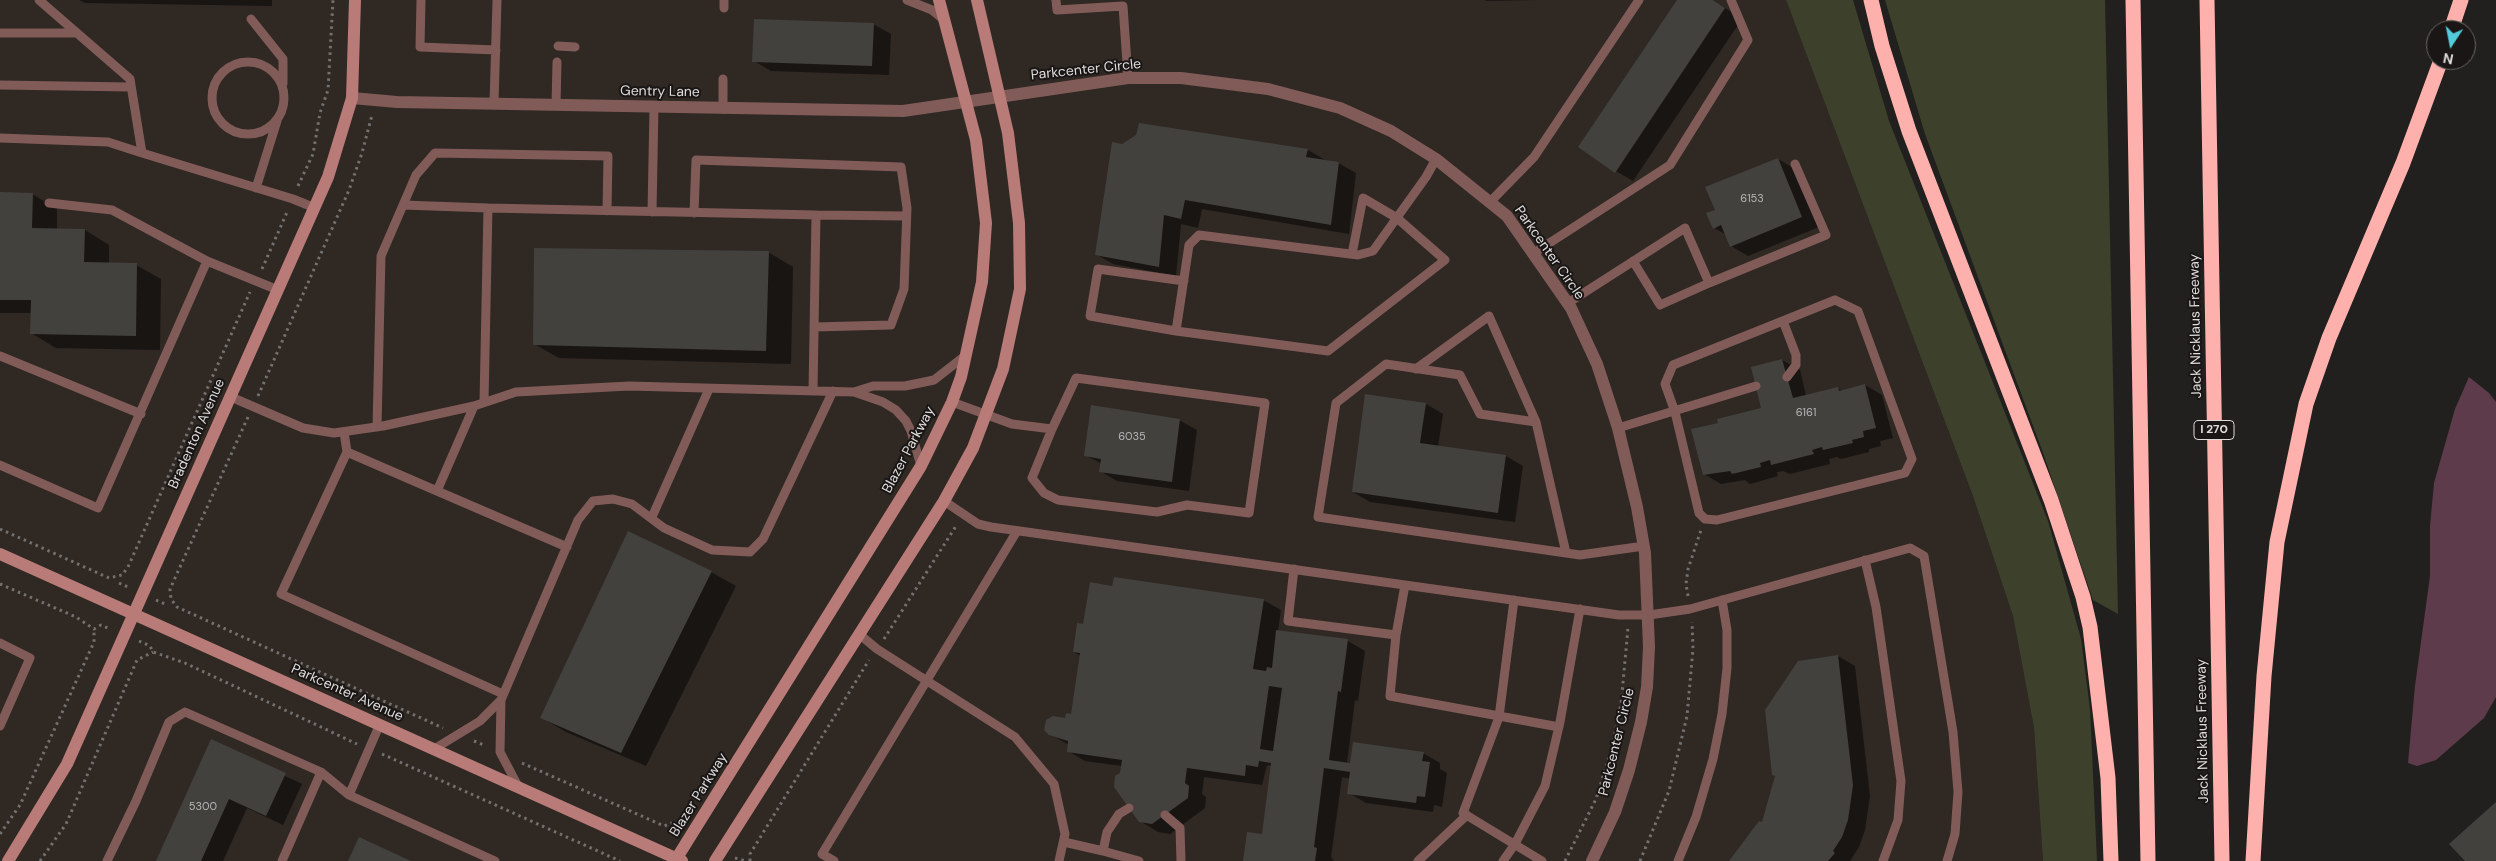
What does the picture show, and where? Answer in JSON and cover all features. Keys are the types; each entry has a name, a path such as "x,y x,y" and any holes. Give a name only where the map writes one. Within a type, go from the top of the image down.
{"highway":[{"path":"1871,0 1882,46 1909,130 2052,500 2083,597 2090,627 2108,778 2111,861"},
{"path":"2133,0 2148,861"},
{"name":"Jack Nicklaus Freeway","path":"2207,0 2222,861"},
{"path":"2455,20 2461,0"},
{"path":"2253,861 2264,676 2277,542 2304,413 2329,338 2403,163 2436,70"}],"street":[{"name":"Bradenton Avenue","path":"8,861 67,764 328,177 352,98 355,0"},
{"name":"Blazer Parkway","path":"678,860 921,466 952,402 969,352 982,282 986,223 982,181 966,102 939,0"},
{"path":"716,861 944,501 973,448 987,417 1003,369 1016,314 1021,266 1019,223 1008,133 977,0"},
{"name":"Parkcenter Circle","path":"966,102 1128,78 1181,78 1268,89 1340,108 1390,131 1436,159 1507,216 1568,302 1597,364 1618,428 1637,507 1644,546 1649,615 1647,687 1641,722 1615,812 1592,861"},
{"name":"Gentry Lane","path":"352,98 377,101 494,104 903,111 966,102"},
{"name":"Parkcenter Avenue","path":"0,554 678,860"}],"lane":[{"path":"39,0 130,79 142,153"},
{"path":"421,0 420,47 496,50"},
{"path":"494,104 497,0"},
{"path":"907,0 932,10 944,20"},
{"path":"1056,0 1057,10 1124,6 1128,78"},
{"path":"1490,202 1534,157 1639,0"},
{"path":"1534,253 1670,165 1748,40 1731,0"},
{"path":"251,20 283,59 283,109 256,188"},
{"path":"0,33 77,34"},
{"path":"558,46 575,47"},
{"path":"278,119 269,128 258,133 245,134 233,131 222,124 215,114 211,101 212,89 218,77 227,68 237,63 248,62 269,68 283,86"},
{"path":"556,105 557,62"},
{"path":"723,80 723,108"},
{"path":"0,85 131,86"},
{"path":"652,212 654,107"},
{"path":"0,138 108,142 293,199 315,208"},
{"path":"377,427 381,256 416,175 435,153 608,156 607,211"},
{"path":"1176,331 1189,245 1200,234 1352,254 1373,251 1436,159"},
{"path":"694,213 696,160 901,166 906,216 904,289 890,325 814,327"},
{"path":"1633,261 1660,305 1826,235 1795,164"},
{"path":"1184,281 1098,269 1090,316 1176,331 1328,351 1445,260 1397,218 1363,198 1352,254"},
{"path":"49,203 112,210 208,261 278,290"},
{"path":"403,205 694,213 906,216"},
{"path":"484,402 488,208"},
{"path":"813,391 816,215"},
{"path":"1568,302 1685,228 1709,283"},
{"path":"0,465 98,508 208,261"},
{"path":"1835,300 1858,311 1912,459 1905,474 1717,520 1705,519 1698,513 1675,412 1665,384 1673,365 1783,321 1835,300"},
{"path":"1416,369 1489,316 1536,422 1566,553"},
{"path":"1783,321 1796,355 1796,366 1787,377"},
{"path":"854,392 873,386 905,386 934,380 969,352"},
{"path":"0,356 141,414"},
{"path":"1536,422 1480,414 1460,375 1386,364 1336,403 1318,517 1580,555 1644,546"},
{"path":"1076,378 1265,403 1249,513 1187,505 1157,512 1058,500 1044,493 1032,478 1052,429 1076,378"},
{"path":"230,397 303,428 318,432 344,432 377,427 474,406 516,392 629,386 854,392 884,402 896,410 906,421 921,466"},
{"path":"1618,428 1756,386"},
{"path":"652,517 709,389"},
{"path":"434,749 480,721 502,697 578,520 593,502 613,499 632,504 652,517 664,528 712,550 750,552 763,539 833,391"},
{"path":"952,402 987,417 1012,424 1052,429"},
{"path":"437,491 474,406"},
{"path":"344,432 347,452 281,594 502,697"},
{"path":"347,452 567,547"},
{"path":"944,501 978,524 1017,531 1628,615 1649,615 1690,609 1910,548 1924,556 1942,658 1956,762 1958,792 1956,834 1947,861"},
{"path":"834,861 822,854 1017,531"},
{"path":"1865,560 1876,607 1900,781 1898,820 1883,861"},
{"path":"1294,569 1288,621 1396,635"},
{"path":"1405,585 1396,635 1390,696 1559,727"},
{"path":"1514,600 1499,717 1463,813 1542,861"},
{"path":"1678,861 1696,817 1722,714 1727,668 1727,630 1722,600"},
{"path":"1503,861 1515,844 1545,786 1559,727 1580,609"},
{"path":"859,634 877,649 1015,737 1054,784 1065,834 1059,861"},
{"path":"0,643 30,658 0,726"},
{"path":"502,697 500,752 520,788"},
{"path":"107,861 136,801 169,722 185,712 321,772 349,795 495,861"},
{"path":"349,795 380,724"},
{"path":"282,861 321,772"},
{"path":"1103,851 1107,832 1119,814 1129,808"},
{"path":"1165,815 1180,828 1181,861"},
{"path":"1418,861 1466,815"},
{"path":"1064,842 1139,861"}],"path":[{"path":"0,529 109,578 122,575 128,567 313,154 318,120 328,90 333,0"},
{"path":"377,101 349,190 254,408 170,589 170,599 177,607 664,826 672,823"},
{"path":"750,861 750,854 964,513"},
{"path":"1640,861 1669,791 1687,716 1693,648 1686,584 1688,569 1705,519"},
{"path":"0,584 76,617 94,629"},
{"path":"1565,861 1596,799 1612,748 1621,704 1628,643 1628,615"},
{"path":"94,629 101,625 150,646 153,652 185,663 369,749 620,861"},
{"path":"0,834 20,804 94,642 94,629"},
{"path":"40,861 66,824 137,660 153,652"}],"shaded area":[{"path":"0,0 1786,0 1973,496 2013,616 2034,728 2043,861 0,861"},
{"path":"2469,377 2489,393 2496,402 2496,697 2484,718 2436,760 2417,766 2408,763 2415,686 2430,576 2430,526 2434,483 2455,409"}],"green space":[{"path":"1786,0 1853,0 1889,121 2048,521 2081,639 2090,709 2097,861 2043,861 2034,728 2013,616 1973,496"},
{"path":"1885,0 2105,0 2118,614 2093,600 2042,450 1925,134"}],"building":[{"path":"1677,0 1713,0 1725,8 1615,173 1578,147"},
{"path":"754,19 874,23 872,66 752,62"},
{"path":"1139,123 1308,149 1306,157 1339,162 1331,225 1185,200 1181,219 1164,215 1159,267 1095,255 1112,142 1122,144 1136,135"},
{"path":"1778,158 1802,217 1730,247 1721,225 1713,229 1706,213 1715,210 1705,187"},
{"path":"0,192 33,193 32,228 85,229 84,262 137,263 136,336 30,334 31,300 0,300"},
{"path":"534,248 769,251 766,351 533,345"},
{"path":"1782,359 1793,398 1838,387 1839,391 1865,384 1876,428 1863,431 1864,437 1852,440 1853,443 1823,450 1822,447 1812,450 1814,454 1771,465 1770,460 1760,463 1761,467 1732,474 1730,471 1703,475 1691,429 1718,423 1717,419 1761,408 1751,367"},
{"path":"1365,394 1426,403 1420,443 1506,455 1498,513 1352,492"},
{"path":"1091,405 1180,419 1172,482 1099,472 1101,459 1084,456"},
{"path":"628,531 712,571 621,753 540,718"},
{"path":"1114,577 1264,599 1253,669 1266,671 1267,667 1272,668 1276,630 1348,639 1341,692 1338,691 1329,760 1350,763 1353,742 1424,752 1422,761 1430,762 1425,797 1417,796 1416,803 1347,794 1350,772 1324,768 1314,847 1317,848 1315,861 1243,861 1247,832 1262,834 1271,763 1259,761 1258,767 1246,765 1245,776 1187,768 1185,783 1189,786 1188,798 1152,824 1139,822 1114,787 1115,776 1120,773 1122,760 1067,752 1068,741 1049,735 1044,730 1046,720 1053,716 1065,718 1066,713 1071,714 1080,653 1073,652 1077,623 1083,624 1090,582 1112,586","holes":["1269,686 1282,688 1273,751 1260,749"]},
{"path":"1838,655 1853,785 1848,820 1842,837 1833,851 1835,853 1828,861 1729,861 1759,821 1762,822 1775,776 1772,775 1765,710 1798,661"},
{"path":"211,739 286,773 266,816 229,799 201,861 156,861"},
{"path":"2496,802 2496,861 2465,861 2449,844"},
{"path":"359,837 411,861 348,861"}]}
